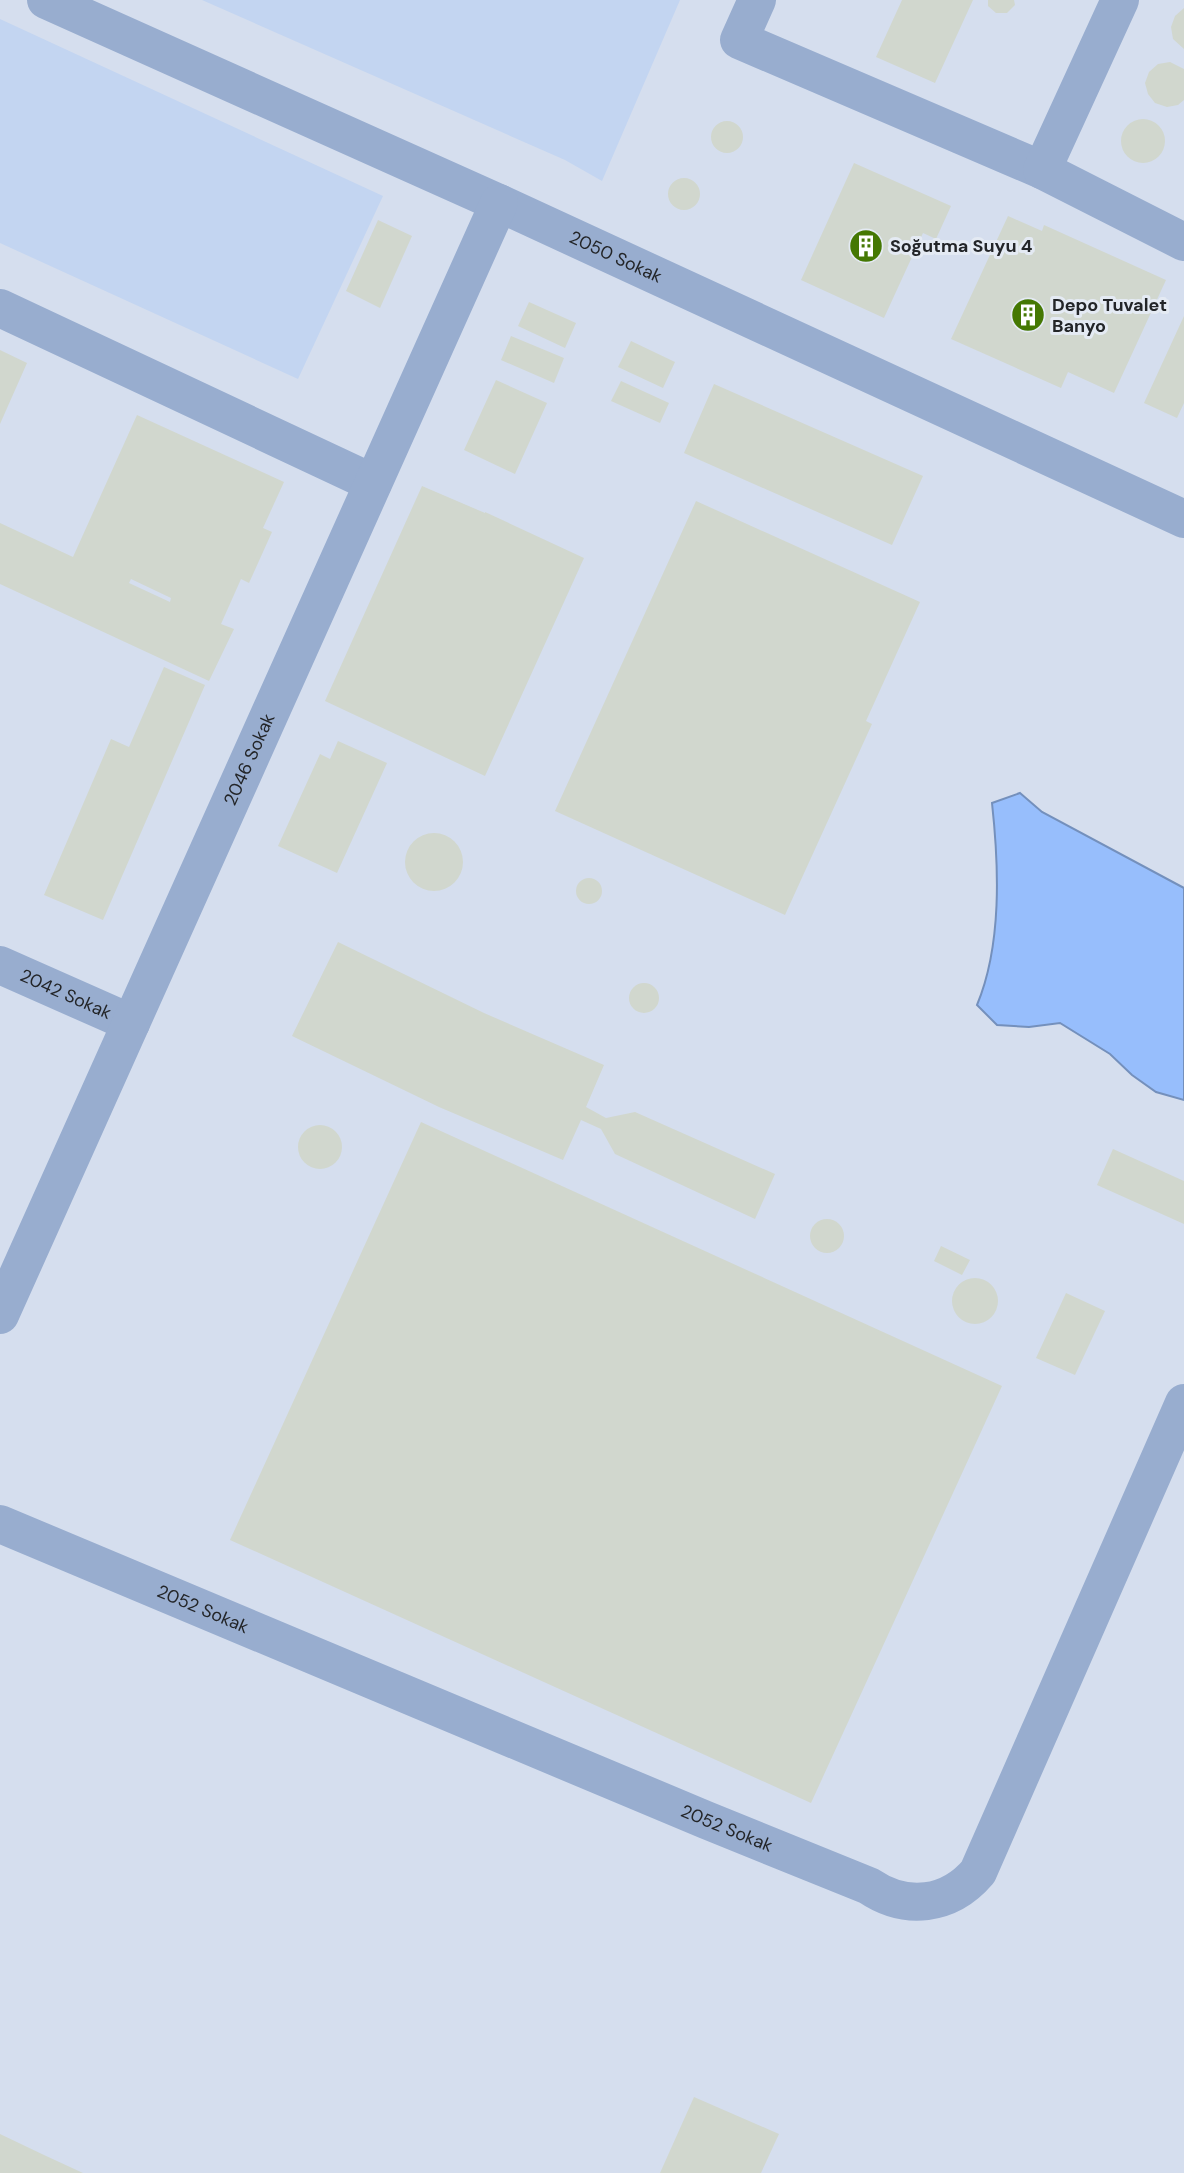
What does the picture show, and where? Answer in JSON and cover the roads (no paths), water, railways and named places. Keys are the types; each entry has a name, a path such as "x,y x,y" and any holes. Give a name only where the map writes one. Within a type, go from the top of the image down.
{"lane":[{"name":"2050 Sokak","path":"46,0 92,9 499,203 1184,519"},
{"path":"757,0 740,40 1042,170 1184,242"},
{"path":"1042,170 1120,0"},
{"name":"2046 Sokak","path":"0,1315 499,203"},
{"path":"0,308 373,483"},
{"name":"2042 Sokak","path":"0,965 131,1023"},
{"name":"2052 Sokak","path":"0,1524 869,1886 890,1898 905,1902 926,1902 956,1892 978,1872 1184,1404"}],"water":[{"path":"1020,793 1042,812 1184,888 1184,1100 1156,1092 1132,1075 1110,1054 1060,1023 1029,1027 997,1025 977,1005 985,982 995,932 997,879 992,803"}],"place":[{"name":"Soğutma Suyu 4","path":"866,246"},
{"name":"Depo Tuvalet Banyo","path":"1028,315"}]}
